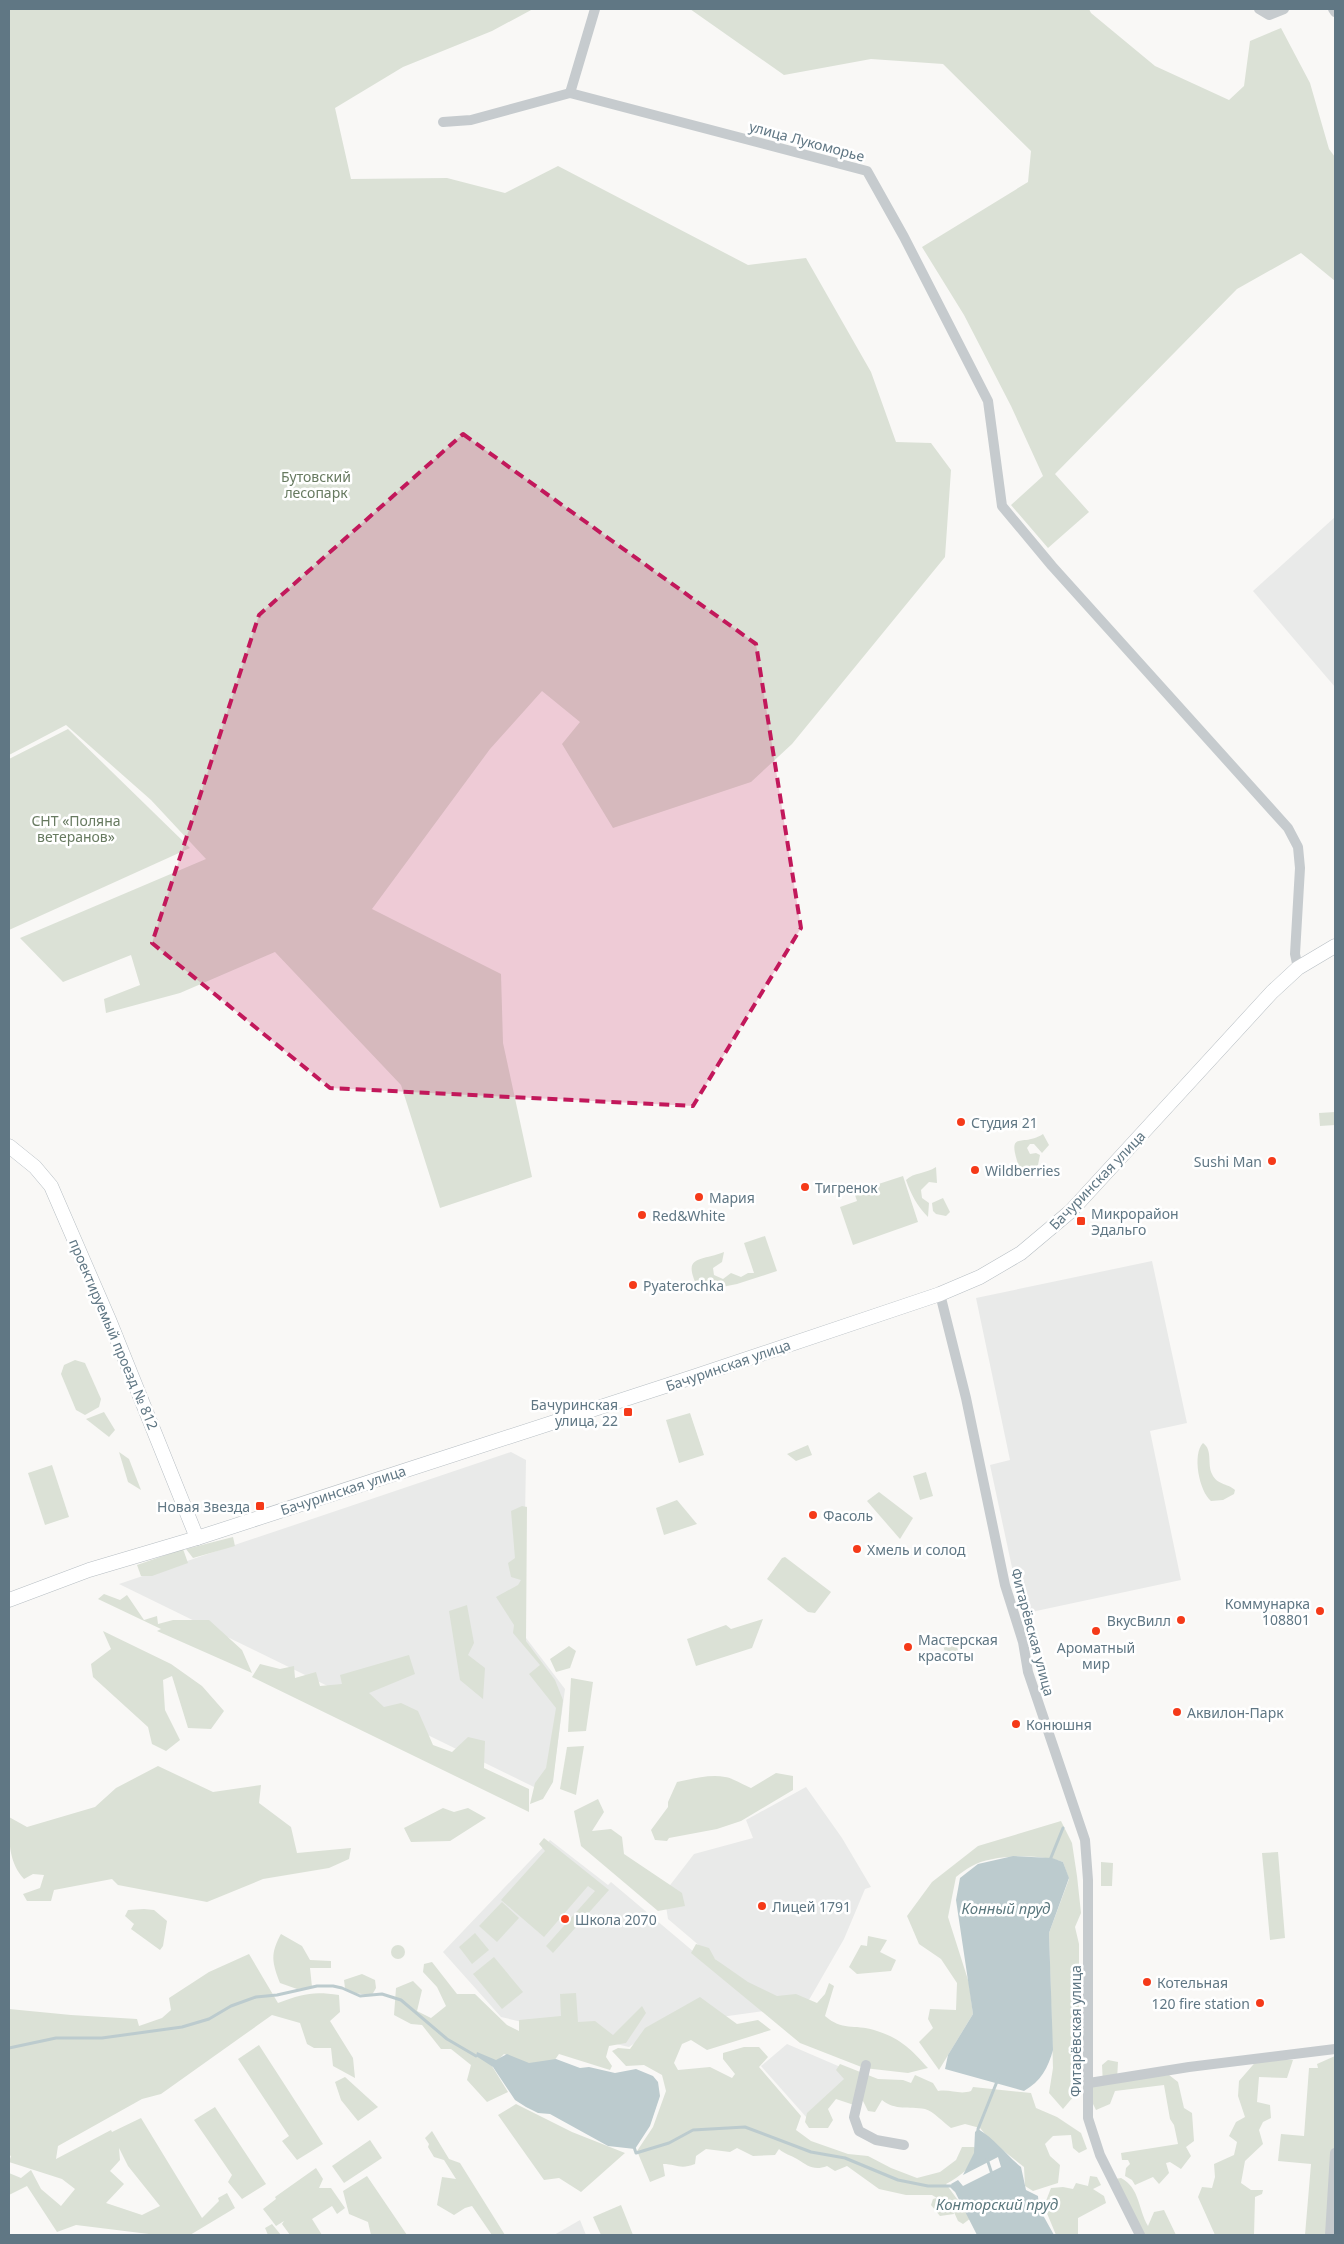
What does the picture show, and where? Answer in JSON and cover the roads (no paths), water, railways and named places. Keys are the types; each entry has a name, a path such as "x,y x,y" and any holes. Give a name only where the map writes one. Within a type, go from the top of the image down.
{"street":[{"path":"570,94 595,9"},
{"path":"1259,9 1269,15 1284,9"},
{"name":"улица Лукоморье","path":"443,122 471,120 570,94 867,170 904,237 988,400 1002,506 1052,566 1288,828 1298,847 1300,868 1295,954 1298,968"},
{"name":"Бачуринская улица","path":"9,1600 89,1570 197,1538 940,1294 980,1277 1008,1262 1071,1211 1272,992 1298,968 1335,946"},
{"name":"проектируемый проезд № 812","path":"9,1146 35,1167 51,1186 110,1322 197,1538"},
{"name":"Фитарёвская улица","path":"940,1294 966,1398 1005,1584 1023,1642 1028,1672 1084,1840 1088,1880 1088,2118 1100,2155 1140,2235"},
{"path":"1089,2083 1189,2067 1335,2049"},
{"path":"866,2065 854,2117 859,2131 876,2140 904,2145"},
{"path":"1330,2235 1335,2152"}],"water":[{"name":"Конный пруд","path":"1013,1856 1052,1858 1063,1862 1069,1878 1049,1933 1053,2050 1043,2074 1024,2091 945,2069 948,2055 973,2014 956,1900 960,1878 978,1864"},
{"path":"477,2052 496,2060 507,2054 529,2063 556,2059 580,2068 589,2067 615,2073 636,2069 653,2076 658,2082 660,2096 650,2126 635,2149 608,2146 550,2114 538,2113 515,2100 493,2067 476,2056"},
{"name":"Конторский пруд","path":"978,2129 990,2137 1021,2167 1026,2190 1038,2196 1039,2208 1054,2235 977,2235 951,2184 958,2180 963,2186 1001,2167 998,2157 963,2175 974,2153 975,2132"}],"waterway":[{"path":"1050,1860 1063,1828"},
{"path":"9,2048 56,2038 102,2038 182,2027 209,2019 231,2006 256,1997 277,1995 317,1986 333,1986 360,1996 382,1994 401,2000 447,2039 476,2056"},
{"path":"978,2131 998,2079"},
{"path":"634,2147 636,2153 669,2143 693,2130 745,2127 811,2152 845,2158 898,2180 928,2186 951,2186 955,2190"},
{"path":"987,2159 992,2174"}],"place":[{"name":"Студия 21","path":"961,1122"},
{"name":"Sushi Man","path":"1272,1161"},
{"name":"Wildberries","path":"975,1170"},
{"name":"Тигренок","path":"805,1187"},
{"name":"Мария","path":"699,1197"},
{"name":"Red&White","path":"642,1215"},
{"name":"Микрорайон Эдальго","path":"1081,1221"},
{"name":"Pyaterochka","path":"633,1285"},
{"name":"Бачуринская улица, 22","path":"628,1412"},
{"name":"Новая Звезда","path":"260,1506"},
{"name":"Фасоль","path":"813,1515"},
{"name":"Хмель и солод","path":"857,1549"},
{"name":"Коммунарка 108801","path":"1320,1611"},
{"name":"ВкусВилл","path":"1181,1620"},
{"name":"Ароматный мир","path":"1096,1631"},
{"name":"Мастерская красоты","path":"908,1647"},
{"name":"Аквилон-Парк","path":"1177,1712"},
{"name":"Конюшня","path":"1016,1724"},
{"name":"Лицей 1791","path":"762,1906"},
{"name":"Школа 2070","path":"565,1919"},
{"name":"Котельная","path":"1147,1982"},
{"name":"120 fire station","path":"1260,2003"}],"park label":[{"name":"Бутовский лесопарк","path":"316,484"},
{"name":"СНТ «Поляна ветеранов»","path":"76,828"}]}
